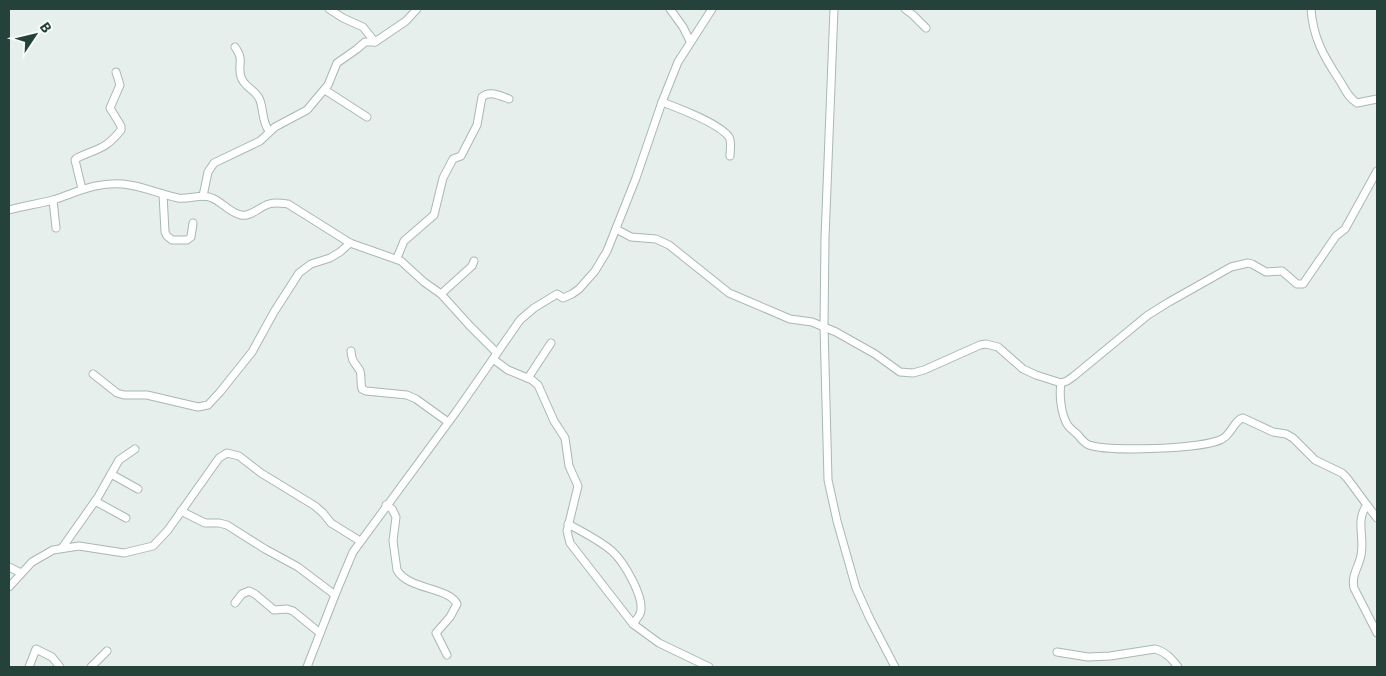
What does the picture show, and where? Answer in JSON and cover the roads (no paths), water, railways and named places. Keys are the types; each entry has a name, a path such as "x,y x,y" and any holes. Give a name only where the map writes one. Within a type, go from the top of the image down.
{"street":[{"path":"329,9 363,27 375,42"},
{"path":"203,196 208,172 214,163 260,140 269,131 307,110 325,90 337,63 365,42 375,42 382,35 406,21 417,9"},
{"path":"670,9 690,41"},
{"path":"307,667 334,595 353,552 520,320 534,308 557,294 563,298 572,294 595,271 607,251 616,229 678,62 712,9"},
{"path":"834,9 825,238 824,326 825,425 830,488 837,521 856,588 895,667"},
{"path":"905,9 926,28"},
{"path":"1311,9 1312,21 1322,54 1348,96 1357,103 1377,99"},
{"path":"235,47 241,57 240,75 245,86 259,98 263,119 269,131"},
{"path":"82,189 75,160 108,144 121,130 121,126 110,108 120,85 116,72"},
{"path":"325,90 367,117"},
{"path":"396,258 404,241 434,215 443,178 453,158 461,156 477,125 482,97 492,94 509,99"},
{"path":"662,102 687,112 724,132 730,141 730,156"},
{"path":"616,229 631,238 656,239 669,245 729,292 790,319 824,326 854,341 900,372 913,373 924,370 980,345 991,345 998,347 1023,369 1061,383 1074,376 1129,329 1155,311 1235,266 1248,263 1266,272 1282,271 1297,284 1302,284 1336,236 1345,229 1377,171"},
{"path":"9,210 53,200 102,184 122,184 146,188 178,198 203,196 212,198 242,215 250,215 269,204 280,202 288,204 350,243 402,260 424,282 441,294 508,370 538,384 554,421 565,438 569,466 578,486 566,531 570,542 633,624 659,643 706,667"},
{"path":"163,194 165,232 169,238 172,240 188,239 191,237 193,223"},
{"path":"53,200 56,228"},
{"path":"93,374 117,393 124,395 147,395 198,407 208,405 252,352 274,312 299,274 311,264 335,255 350,243"},
{"path":"441,294 472,266 474,261"},
{"path":"528,378 551,343"},
{"path":"351,351 352,360 361,374 360,383 362,389 407,395 416,399 448,422"},
{"path":"1061,383 1061,402 1068,425 1088,445 1126,449 1185,448 1223,439 1231,432 1236,422 1243,418 1273,432 1286,434 1293,438 1315,460 1342,473 1363,497 1377,518"},
{"path":"62,548 95,501 119,460 135,449"},
{"path":"9,587 32,562 53,550 80,546 124,553 153,546 182,511 223,454 233,454 315,506 331,523 360,541"},
{"path":"111,474 138,489"},
{"path":"95,501 126,518"},
{"path":"386,505 392,509 396,517 393,541 399,574 420,586 453,598 457,604 450,617 436,633 447,655"},
{"path":"1367,505 1363,511 1361,523 1362,554 1353,576 1353,583 1377,633"},
{"path":"182,511 205,524 220,523 227,525 298,567 334,595"},
{"path":"568,524 611,550 624,568 634,584 640,601 640,614 633,624"},
{"path":"9,567 21,573"},
{"path":"235,603 242,594 249,591 274,610 287,609 293,611 320,633"},
{"path":"1057,652 1088,657 1110,656 1156,649 1171,658 1178,667"},
{"path":"29,667 36,650 52,657 60,667"},
{"path":"92,667 107,651"}]}
